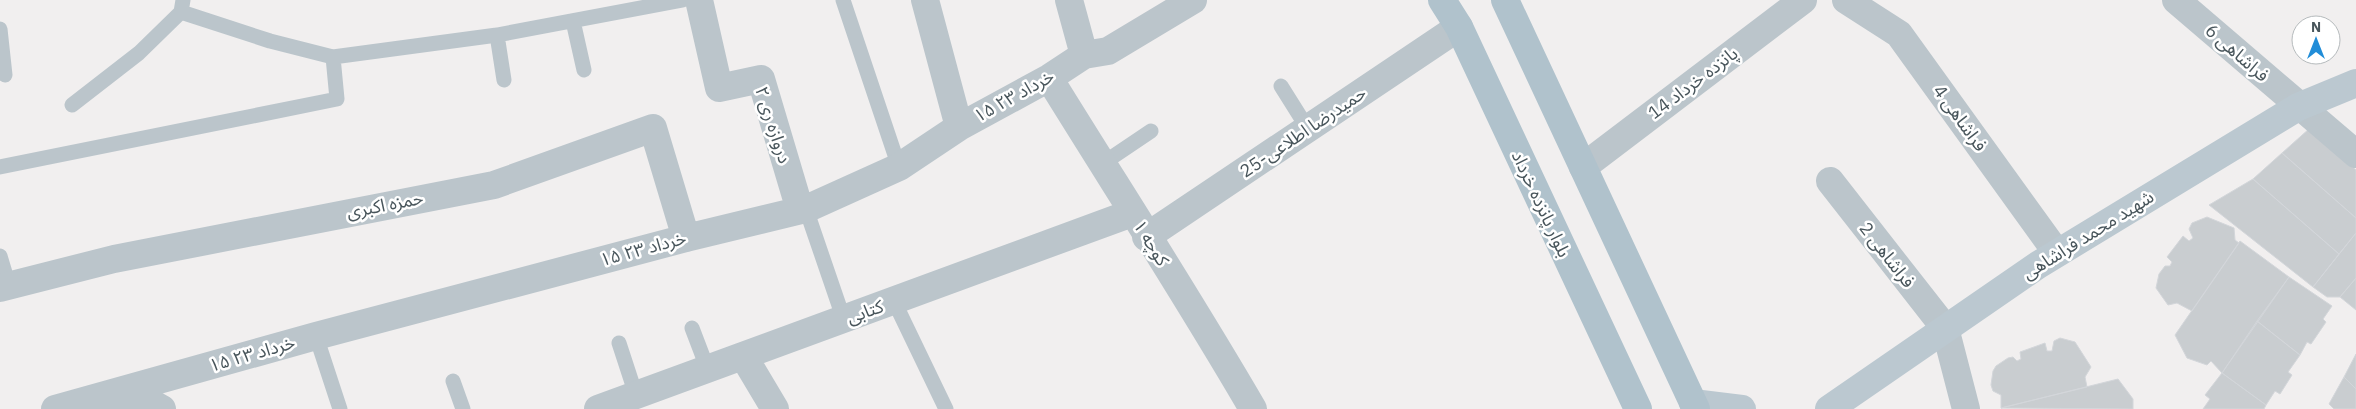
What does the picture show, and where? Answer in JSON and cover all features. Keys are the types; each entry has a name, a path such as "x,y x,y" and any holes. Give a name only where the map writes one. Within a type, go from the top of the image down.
{"main road":[{"name":"بلوار پانزده خرداد","path":"1442,0 1459,27 1638,409"},
{"path":"1505,0 1694,406 1742,409"},
{"name":"شهید محمد فراشاهی","path":"1823,408 2057,254 2298,107 2356,83"}],"street":[{"name":"دروازه ری ۲","path":"699,0 719,88 761,79 803,209"},
{"path":"925,0 959,127"},
{"path":"1069,0 1084,55"},
{"name":"۱۵ خرداد ۲۳","path":"55,409 120,401 316,336 803,209 899,167 959,127 1049,78 1084,55 1108,51 1194,0"},
{"name":"پانزده خرداد 14","path":"1583,166 1803,0"},
{"name":"فراشاهی 4","path":"1846,0 1899,34 2057,254"},
{"name":"فراشاهی 6","path":"2176,0 2298,107 2356,154"},
{"name":"حمیدرضا اطلاعی-25","path":"1146,237 1459,27"},
{"name":"کوچه ۱","path":"1049,78 1146,237 1210,335 1253,409"},
{"name":"حمزه اکبری","path":"5,287 114,259 494,185 653,128 686,238"},
{"name":"فراشاهی 2","path":"1830,181 1944,328"},
{"name":"کتابی","path":"598,409 1132,213"},
{"path":"1944,328 1966,409"},
{"path":"744,357 775,409"},
{"path":"120,401 138,400 150,402 162,409"}],"lane":[{"path":"72,105 139,53 182,6 270,41 334,57 497,35 683,0"},
{"path":"843,0 899,167"},
{"path":"574,21 584,70"},
{"path":"0,29 5,75"},
{"path":"497,35 504,80"},
{"path":"0,167 337,99 334,57"},
{"path":"1281,86 1308,129"},
{"path":"1102,164 1151,131"},
{"path":"803,209 844,320"},
{"path":"0,256 5,287"},
{"path":"894,301 946,409"},
{"path":"692,328 708,370"},
{"path":"316,336 340,409"},
{"path":"619,343 636,396"},
{"path":"453,381 463,409"}],"building":[{"path":"2310,128 2356,170 2356,218 2282,153"},
{"path":"2282,153 2356,218 2356,233 2339,254 2253,179"},
{"path":"2253,179 2339,254 2313,287 2209,205"},
{"path":"2207,217 2234,228 2235,240 2239,243 2192,311 2177,303 2168,305 2156,288 2159,274 2165,266 2170,266 2172,262 2167,257 2183,236 2189,241 2193,238 2189,229 2192,223"},
{"path":"2356,233 2356,278 2340,297 2327,297 2313,287"},
{"path":"2240,241 2289,277 2222,373 2211,361 2207,365 2187,358 2175,335"},
{"path":"2289,277 2332,306 2323,319 2326,322 2311,344 2307,342 2300,355 2257,321"},
{"path":"2356,278 2356,310 2340,297"},
{"path":"2257,321 2300,355 2288,372 2292,375 2280,394 2275,391 2266,405 2222,373"},
{"path":"2060,338 2075,342 2091,367 2085,377 2087,387 2001,408 2001,395 1993,391 1991,385 1993,371 1996,366 2008,358 2013,357 2017,361 2021,359 2020,352 2045,343 2047,351 2052,351 2054,341"},
{"path":"2356,354 2356,389 2344,377"},
{"path":"2222,373 2266,405 2264,409 2203,409 2210,399 2205,395"},
{"path":"2344,377 2356,389 2356,409 2334,409 2329,404"},
{"path":"2118,379 2133,399 2133,409 2001,408"}]}
